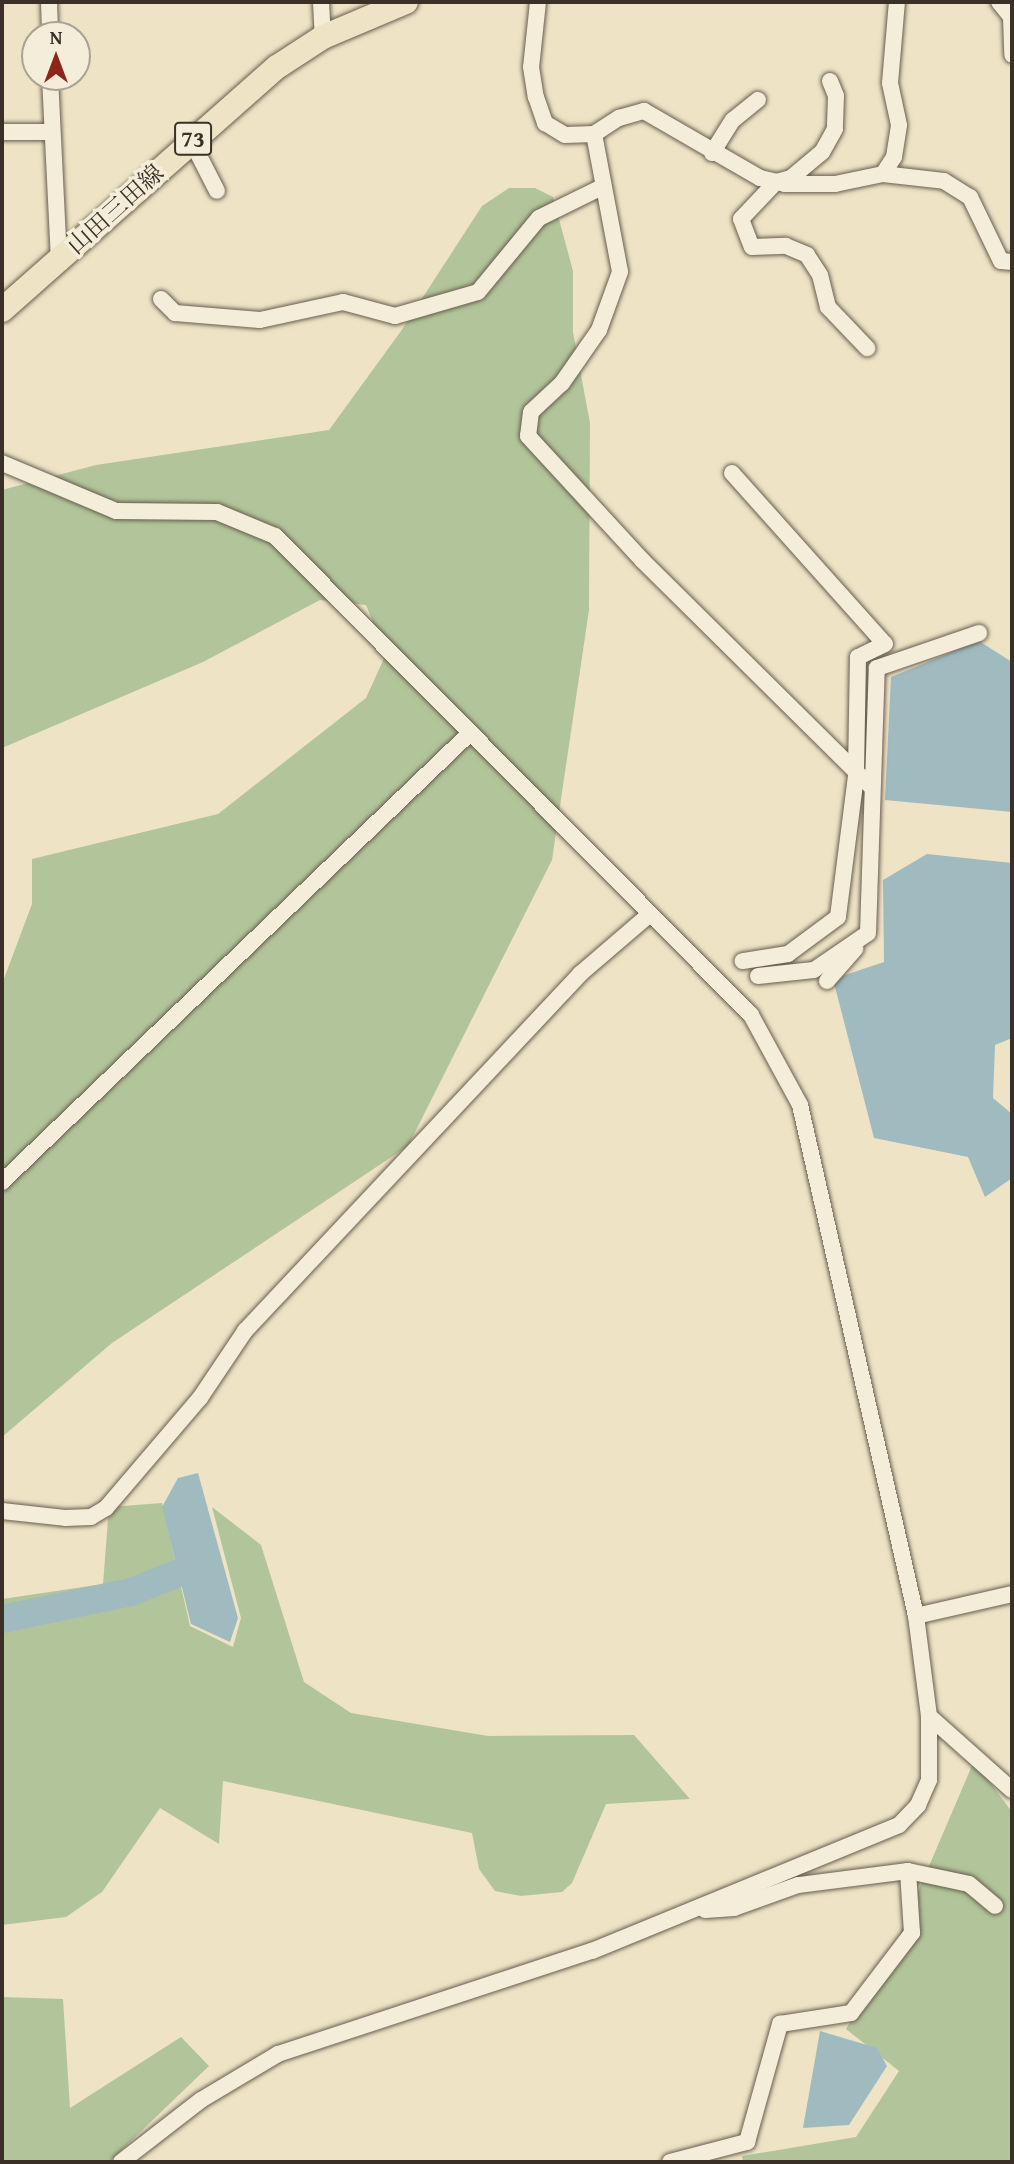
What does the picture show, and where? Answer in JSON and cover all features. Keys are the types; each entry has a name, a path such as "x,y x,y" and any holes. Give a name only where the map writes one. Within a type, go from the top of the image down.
{"main road":[{"name":"山田三田線","path":"2,310 246,91 323,37 407,2"}],"street":[{"path":"49,2 50,21"},
{"path":"321,2 323,37"},
{"path":"538,2 531,67 545,123 565,135 594,134 619,118 644,111 712,152 776,182 835,184 883,174 944,181 970,197 1002,261 1012,262"},
{"path":"883,174 894,157 900,125 890,83 897,2"},
{"path":"999,2 1012,17 1012,55"},
{"path":"831,81 836,96 835,129 822,152 791,178 776,182 741,219 752,247 786,246 807,256 820,275 828,307 867,348"},
{"path":"50,91 50,132 59,258"},
{"path":"712,152 733,120 758,100"},
{"path":"2,132 50,132"},
{"path":"594,134 620,272 599,330 562,383 531,412 528,436 856,776 871,787"},
{"path":"191,140 217,191"},
{"path":"161,299 175,313 260,320 343,302 395,316 478,292 521,246 539,218 602,187"},
{"path":"2,463 116,511 217,512 275,536 751,1015 800,1105 916,1616 929,1716 929,1780 918,1805 899,1825 554,1964 278,2054 201,2100 121,2162"},
{"path":"732,473 885,645 858,657 856,776 838,917 788,954 743,961"},
{"path":"827,981 868,933 877,668 979,633"},
{"path":"2,1182 469,734"},
{"path":"2,1511 65,1518 91,1517 106,1508 200,1398 245,1332 580,974 650,914"},
{"path":"758,976 814,970 868,933"},
{"path":"916,1616 1012,1594"},
{"path":"929,1716 1012,1790"},
{"path":"691,1911 734,1908 798,1885 908,1871 969,1884 995,1906"},
{"path":"670,2162 747,2142 780,2024 851,2013 912,1933 908,1871"}],"green space":[{"path":"509,188 535,188 553,197 573,271 573,332 590,423 589,610 552,860 408,1146 112,1343 2,1437 2,984 32,904 32,859 218,814 366,698 386,654 366,605 320,600 203,662 2,748 2,490 96,465 329,430 401,331 482,206"},
{"path":"162,1503 190,1626 233,1647 241,1618 212,1507 261,1545 304,1682 351,1713 488,1736 634,1735 690,1799 606,1804 572,1883 562,1892 521,1896 495,1891 479,1869 472,1833 223,1781 219,1844 160,1808 102,1892 66,1917 2,1925 2,1599 103,1584 109,1507"},
{"path":"974,1761 1012,1812 1012,2162 743,2162 742,2156 856,2137 899,2071 846,2029 899,1936"},
{"path":"2,1997 63,1999 70,2108 181,2037 209,2066 109,2162 2,2162"}],"water":[{"path":"979,641 1012,662 1012,812 885,800 891,677"},
{"path":"927,854 1012,863 1012,1038 995,1045 993,1098 1012,1114 1012,1178 985,1197 968,1157 874,1138 833,979 884,962 883,880"},
{"path":"198,1473 238,1618 230,1642 191,1624 162,1507 178,1478"},
{"path":"820,2031 877,2048 887,2066 849,2125 803,2128"}],"waterway":[{"path":"2,1619 131,1592 178,1573"}]}
